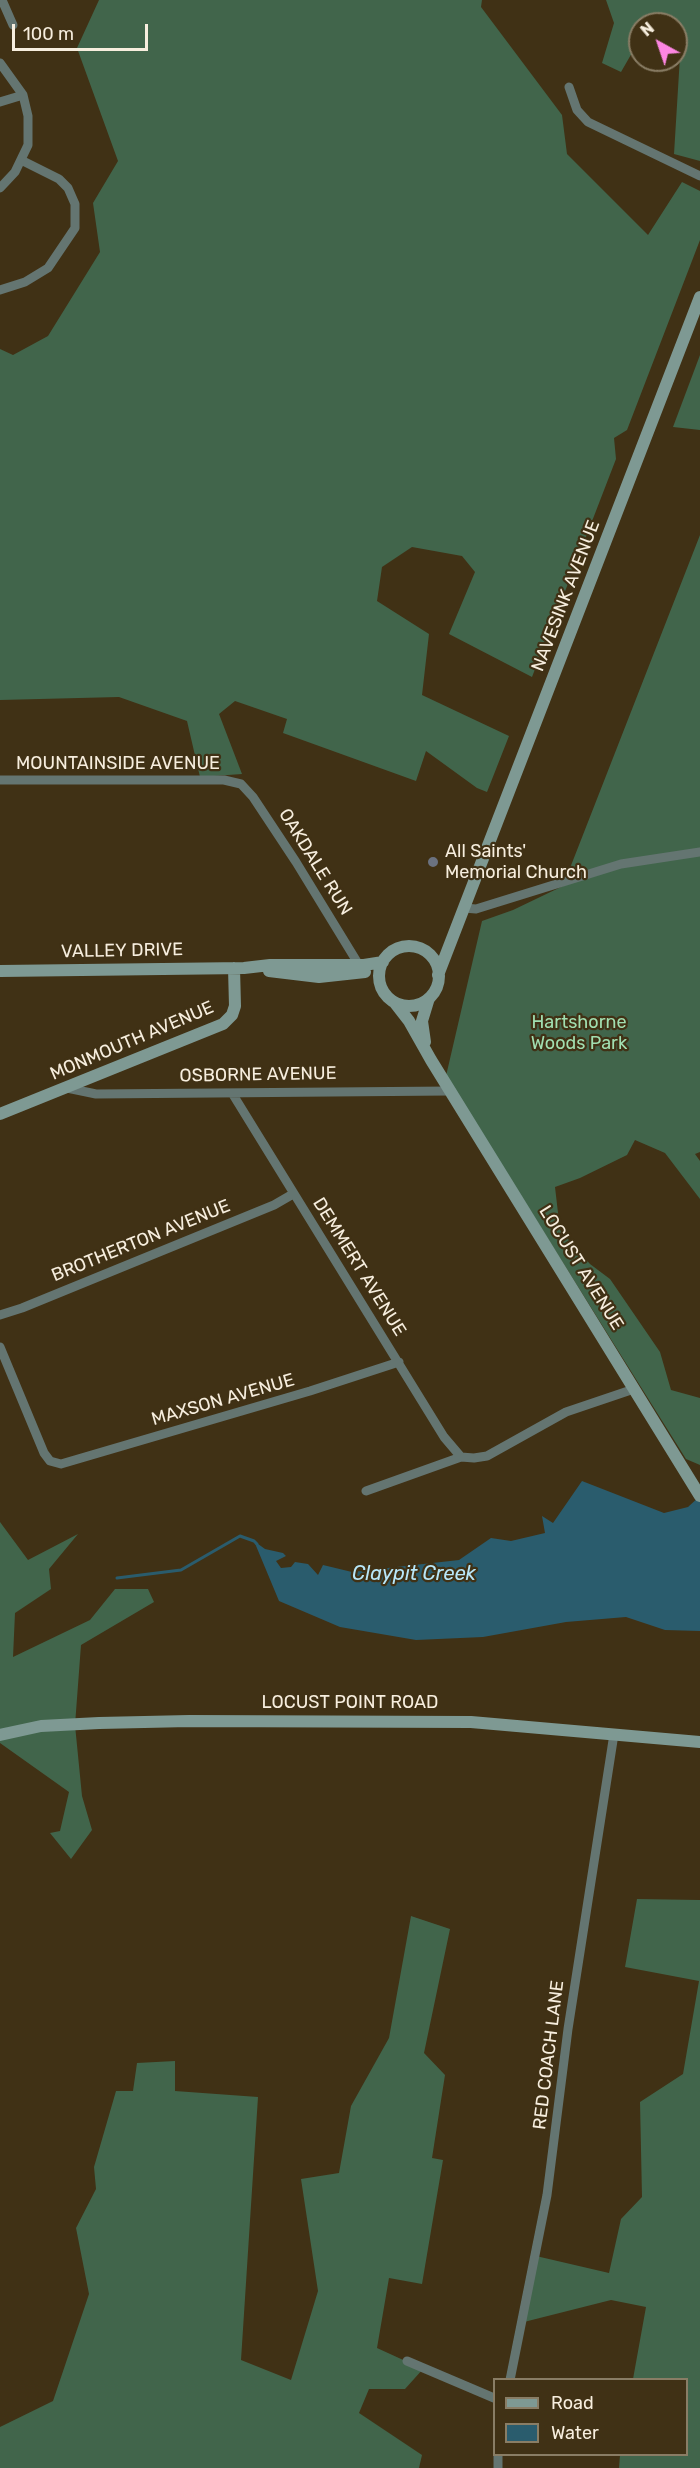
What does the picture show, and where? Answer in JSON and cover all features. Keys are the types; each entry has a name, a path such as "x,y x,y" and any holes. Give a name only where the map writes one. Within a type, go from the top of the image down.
{"main road":[{"name":"NAVESINK AVENUE","path":"438,975 700,297"},
{"name":"NAVESINK AVENUE","path":"427,953 434,953 441,948 464,908"},
{"path":"402,947 414,947 427,953 434,962 438,975 437,985 430,998 415,1006 395,1003 384,993 380,980 383,962 392,952 402,947"},
{"name":"VALLEY DRIVE","path":"0,971 239,968 270,964 360,965 383,962"},
{"name":"VALLEY DRIVE","path":"239,968 309,976 363,972 370,973 380,980"},
{"name":"MONMOUTH AVENUE","path":"0,1114 223,1024 232,1015 235,1006 239,968"},
{"name":"LOCUST AVENUE","path":"430,998 422,1021 423,1034 431,1060"},
{"name":"LOCUST AVENUE","path":"395,1003 409,1021 697,1491"},
{"name":"LOCUST POINT ROAD","path":"0,1735 41,1726 189,1721 471,1722 700,1742"}],"street":[{"path":"2,0 14,25"},
{"path":"0,63 23,96 28,116 28,146 15,172 0,188"},
{"path":"569,87 577,110 588,122 700,176"},
{"path":"0,102 23,96"},
{"path":"0,290 25,282 48,268 75,228 75,204 68,189 59,179 21,160"},
{"name":"MOUNTAINSIDE AVENUE","path":"0,780 237,782"},
{"name":"OAKDALE RUN","path":"237,782 254,797 360,965"},
{"path":"464,908 476,909 621,864 700,852"},
{"name":"OSBORNE AVENUE","path":"67,1088 96,1094 450,1091"},
{"name":"DEMMERT AVENUE","path":"232,1092 444,1437 461,1457"},
{"name":"BROTHERTON AVENUE","path":"0,1315 274,1205 293,1194"},
{"name":"MAXSON AVENUE","path":"0,1347 44,1453 55,1463 68,1462 310,1391 399,1362"},
{"path":"366,1491 461,1457 487,1456 567,1412 634,1389"},
{"name":"RED COACH LANE","path":"510,2378 547,2195 568,2029 614,1734"},
{"path":"407,2361 493,2397"}],"green space":[{"path":"99,0 482,0 481,7 562,115 567,154 648,235 682,182 700,191 700,240 627,430 614,438 616,459 532,677 449,634 475,572 462,556 412,547 382,567 377,601 429,634 422,695 509,736 487,792 477,788 426,751 416,781 283,733 287,719 235,701 219,714 242,774 200,777 187,721 119,697 0,700 0,349 13,355 48,336 100,252 93,203 118,161 77,48"},
{"path":"606,0 700,0 700,161 674,154 679,72 688,72 688,12 628,12 628,60 621,72 602,63 614,23"},
{"path":"700,355 700,430 673,427"},
{"name":"Hartshorne Woods Park","path":"700,535 700,1152 695,1154 700,1161 700,1199 665,1153 635,1140 627,1155 580,1178 555,1187 560,1230 590,1264 610,1279 660,1352 671,1390 700,1398 700,1465 686,1459 446,1076 482,921 513,910 563,886"},
{"path":"0,1522 28,1560 78,1534 49,1569 51,1589 15,1613 13,1657 90,1620 115,1589 148,1589 154,1602 81,1645 75,1725 82,1796 92,1830 71,1859 50,1833 60,1831 69,1792 0,1743"},
{"path":"637,1899 700,1900 700,2468 619,2468 620,2456 688,2456 688,2378 633,2378 646,2307 611,2300 520,2323 536,2256 609,2273 621,2219 642,2197 640,2102 683,2074 699,1981 625,1967"},
{"path":"411,1916 450,1929 424,2053 445,2075 432,2158 443,2160 422,2284 389,2278 377,2348 423,2369 405,2389 369,2389 359,2413 422,2455 419,2468 0,2468 0,2427 53,2401 89,2294 76,2228 96,2189 94,2167 116,2091 133,2091 137,2063 175,2061 175,2091 258,2097 241,2360 291,2380 318,2291 301,2179 339,2173 351,2106 389,2038"}],"water":[{"path":"582,1481 664,1513 688,1507 700,1496 700,1631 665,1630 626,1617 566,1622 483,1637 416,1640 340,1627 279,1601 254,1541 265,1549 283,1553 286,1556 276,1561 281,1568 291,1567 295,1562 308,1564 318,1575 323,1565 352,1572 459,1560 491,1538 511,1541 545,1533 542,1516 553,1523"}],"waterway":[{"name":"Claypit Creek","path":"117,1578 181,1570 240,1536 257,1544"}],"place":[{"name":"All Saints' Memorial Church","path":"433,862"}]}
